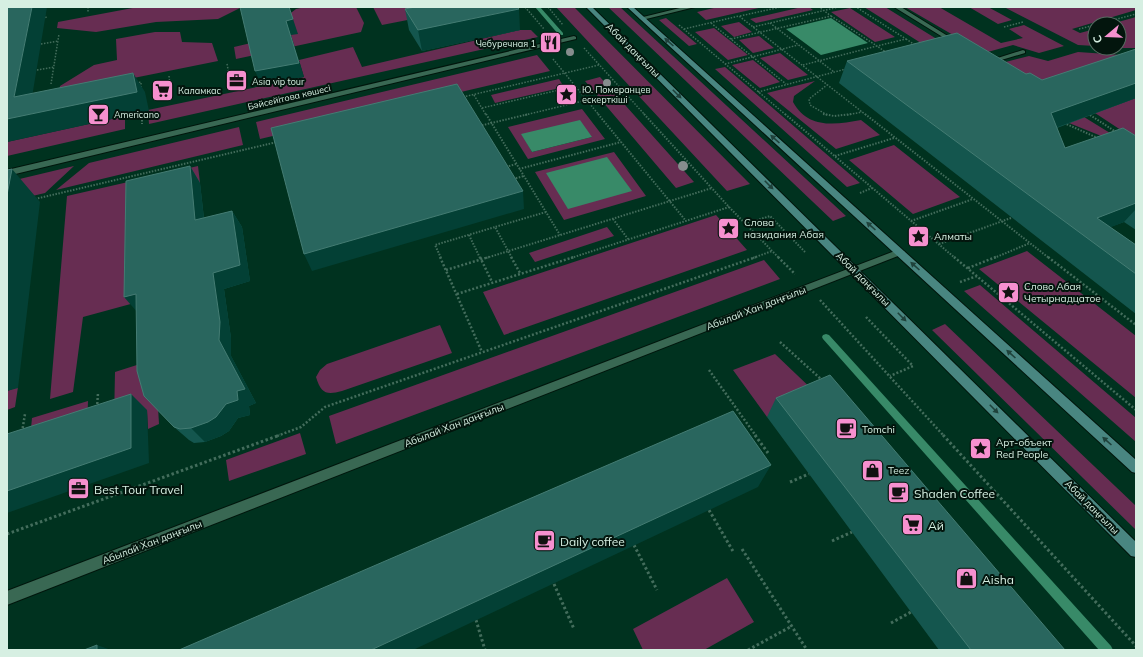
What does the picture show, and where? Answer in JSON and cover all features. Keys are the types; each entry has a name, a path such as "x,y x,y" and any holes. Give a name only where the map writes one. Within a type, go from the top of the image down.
{"main road":[{"name":"Абай даңғылы","path":"589,7 1136,551"},
{"path":"630,7 1136,468"}],"street":[{"path":"642,18 692,7"},
{"path":"897,7 961,46"},
{"name":"Бәйсейітова көшесі","path":"7,173 574,38"},
{"path":"981,58 988,62 1023,52"},
{"name":"Абылай Хан даңғылы","path":"7,598 900,252"}],"path":[{"path":"88,7 88,12"},
{"path":"525,7 543,29"},
{"path":"548,7 574,38 745,224 770,216 805,252"},
{"path":"684,29 781,7"},
{"path":"819,7 888,53"},
{"path":"753,27 838,7"},
{"path":"856,7 917,46"},
{"path":"665,13 1136,410"},
{"path":"44,14 47,19"},
{"path":"739,16 1136,325"},
{"path":"731,39 831,16"},
{"path":"1004,27 1023,22"},
{"path":"711,23 787,84"},
{"path":"770,23 835,72"},
{"path":"1079,29 1087,27"},
{"path":"51,84 58,34"},
{"path":"802,65 906,39"},
{"path":"41,44 58,41"},
{"path":"725,64 798,44"},
{"path":"551,56 686,221"},
{"path":"227,64 228,74"},
{"path":"458,99 599,65"},
{"path":"37,70 54,67"},
{"path":"758,92 848,68"},
{"path":"170,76 170,85"},
{"path":"134,83 141,82 142,96"},
{"path":"827,85 809,99 810,105 814,110 829,117 862,112"},
{"path":"482,108 576,86"},
{"path":"474,95 560,235"},
{"path":"475,127 587,100"},
{"path":"142,109 143,140"},
{"path":"1090,115 1116,132"},
{"path":"1059,120 1072,128 1100,139"},
{"path":"835,156 895,137"},
{"path":"29,201 281,141"},
{"path":"519,169 621,142"},
{"path":"500,168 516,164"},
{"path":"507,181 524,176"},
{"path":"446,270 712,188"},
{"path":"857,194 872,188"},
{"path":"911,221 974,199"},
{"path":"457,294 729,207"},
{"path":"482,352 435,245 546,212"},
{"path":"939,244 1011,218"},
{"path":"613,219 628,239"},
{"path":"495,227 520,273"},
{"path":"469,235 492,282"},
{"path":"968,268 1031,243"},
{"path":"7,534 301,427 325,407 772,251"},
{"path":"958,284 977,276"},
{"path":"866,317 913,366 890,376"},
{"path":"849,332 1136,646"},
{"path":"780,342 827,384"},
{"path":"709,370 768,453"},
{"path":"97,413 98,393"},
{"path":"22,437 24,414"},
{"path":"790,482 809,474"},
{"path":"709,510 734,553"},
{"path":"832,541 852,532"},
{"path":"634,545 657,590"},
{"path":"742,549 807,650"},
{"path":"554,584 574,629"},
{"path":"891,623 911,612"},
{"path":"476,620 486,650"},
{"path":"748,650 792,626"}],"shaded area":[{"path":"138,7 242,7 218,19 156,22 96,32 57,28 58,22"},
{"path":"305,7 356,7 364,23 361,32 236,59 234,47 251,43 296,9"},
{"path":"373,7 428,7 433,15 382,25"},
{"path":"556,7 574,7 750,184 727,191"},
{"path":"608,7 620,7 846,216 833,221"},
{"path":"718,7 763,7 706,20 697,12"},
{"path":"802,7 809,7 813,10 756,23 750,19"},
{"path":"864,7 885,7 948,46 932,50"},
{"path":"905,7 939,7 1001,43 1023,38 1009,29 1024,25 1064,46 1039,53 1013,45 984,53"},
{"path":"969,7 988,7 1012,20 998,24"},
{"path":"1004,7 1136,7 1136,10 1116,16 1087,16 1087,25 1072,29 1080,33 1087,31 1087,46 1078,45"},
{"path":"850,8 895,37 875,42 831,12"},
{"path":"1136,17 1136,48 1127,48 1127,20"},
{"path":"666,18 697,44 689,46 659,20"},
{"path":"831,18 868,43 821,55 786,29"},
{"path":"739,22 752,32 734,37 721,26"},
{"path":"714,28 748,55 728,60 695,32"},
{"path":"520,30 531,30 538,37 149,124 148,110 304,77 299,60 353,47 362,67"},
{"path":"155,32 180,32 182,42 212,43 218,61 59,93 60,86 94,65 117,60 116,39"},
{"path":"759,36 774,48 753,53 739,40"},
{"path":"1078,52 1087,53 1087,56 1136,56 1032,85 998,64 1029,56 1048,61"},
{"path":"780,53 808,75 788,80 760,58"},
{"path":"537,55 550,71 260,139 256,122"},
{"path":"753,60 780,82 760,88 732,65"},
{"path":"725,67 860,183 847,187 715,69"},
{"path":"600,77 694,182 676,188 585,81"},
{"path":"559,79 564,87 495,103 491,95"},
{"path":"815,81 794,96 793,102 799,111 806,117 814,121 832,124 861,120 880,135 836,149 767,93"},
{"path":"1136,98 1136,140 1095,113"},
{"path":"582,109 605,139 528,159 508,127","holes":["522,134 592,137 532,152"]},
{"path":"125,116 125,129 7,156 7,142"},
{"path":"1084,117 1136,149 1136,150 1069,123"},
{"path":"580,120 592,137 532,152 521,134"},
{"path":"239,127 243,145 56,190 89,163"},
{"path":"894,145 960,197 913,214 849,160"},
{"path":"614,152 646,196 564,220 535,172"},
{"path":"607,157 632,191 568,209 546,173"},
{"path":"74,166 45,193 7,202 7,182"},
{"path":"198,166 200,183 138,198 138,302 83,317 73,392 50,399 67,196"},
{"path":"716,215 747,250 504,335 483,292"},
{"path":"607,227 614,236 535,262 529,253"},
{"path":"1027,251 1136,336 1136,398 979,269"},
{"path":"764,260 780,279 336,444 329,416"},
{"path":"980,285 1136,418 1136,442 964,291"},
{"path":"945,324 1136,506 1136,530 932,330"},
{"path":"440,325 452,353 342,391 332,393 325,392 318,383 316,377 320,370 327,364"},
{"path":"775,354 818,395 767,417 733,370"},
{"path":"140,364 158,407 159,424 148,429 147,410 114,421 115,372"},
{"path":"18,387 15,407 7,410 7,391"},
{"path":"88,401 87,430 29,449 32,418"},
{"path":"300,433 306,454 229,481 226,460"},
{"path":"727,578 754,622 704,650 643,650 633,629"}],"building":[{"path":"7,7 32,7 14,97 133,73 137,92 7,119"},
{"path":"240,7 289,7 293,19 286,21 299,63 255,71"},
{"path":"415,7 517,7 519,9 418,30 405,9"},
{"path":"957,33 1026,74 1030,73 1042,80 1115,56 1127,56 1127,52 1136,49 1136,83 1051,113 1065,148 1123,128 1136,136 1136,203 1097,218 1136,245 1136,274 847,61"},
{"path":"457,84 523,191 304,254 271,128"},
{"path":"190,166 195,220 232,211 240,265 213,273 220,322 219,340 245,389 237,391 238,400 226,404 216,417 208,422 191,428 180,429 174,427 144,396 137,371 136,294 124,297 126,181"},
{"path":"12,169 7,195 7,170"},
{"path":"830,375 1065,650 971,650 776,398"},
{"path":"131,394 131,448 7,491 7,434"},
{"path":"733,411 771,465 371,650 179,650"},
{"path":"97,645 97,650 84,650"}],"waterway":[{"path":"537,7 561,34"},
{"path":"826,337 1107,650"}],"place":[{"name":"Чебуречная 1","path":"551,43"},
{"name":"Asia vip tour","path":"237,81"},
{"name":"Каламкас","path":"163,90"},
{"name":"Ю. Померанцев ескерткіші","path":"567,94"},
{"name":"Americano","path":"99,114"},
{"name":"Слова назидания Абая","path":"729,228"},
{"name":"Алматы","path":"919,236"},
{"name":"Слово Абая Четырнадцатое","path":"1008,292"},
{"name":"Tomchi","path":"846,429"},
{"name":"Арт-объект Red People","path":"981,448"},
{"name":"Teez","path":"873,470"},
{"name":"Best Tour Travel","path":"78,489"},
{"name":"Shaden Coffee","path":"899,493"},
{"name":"Ай","path":"913,525"},
{"name":"Daily coffee","path":"544,541"},
{"name":"Aisha","path":"967,579"}]}
